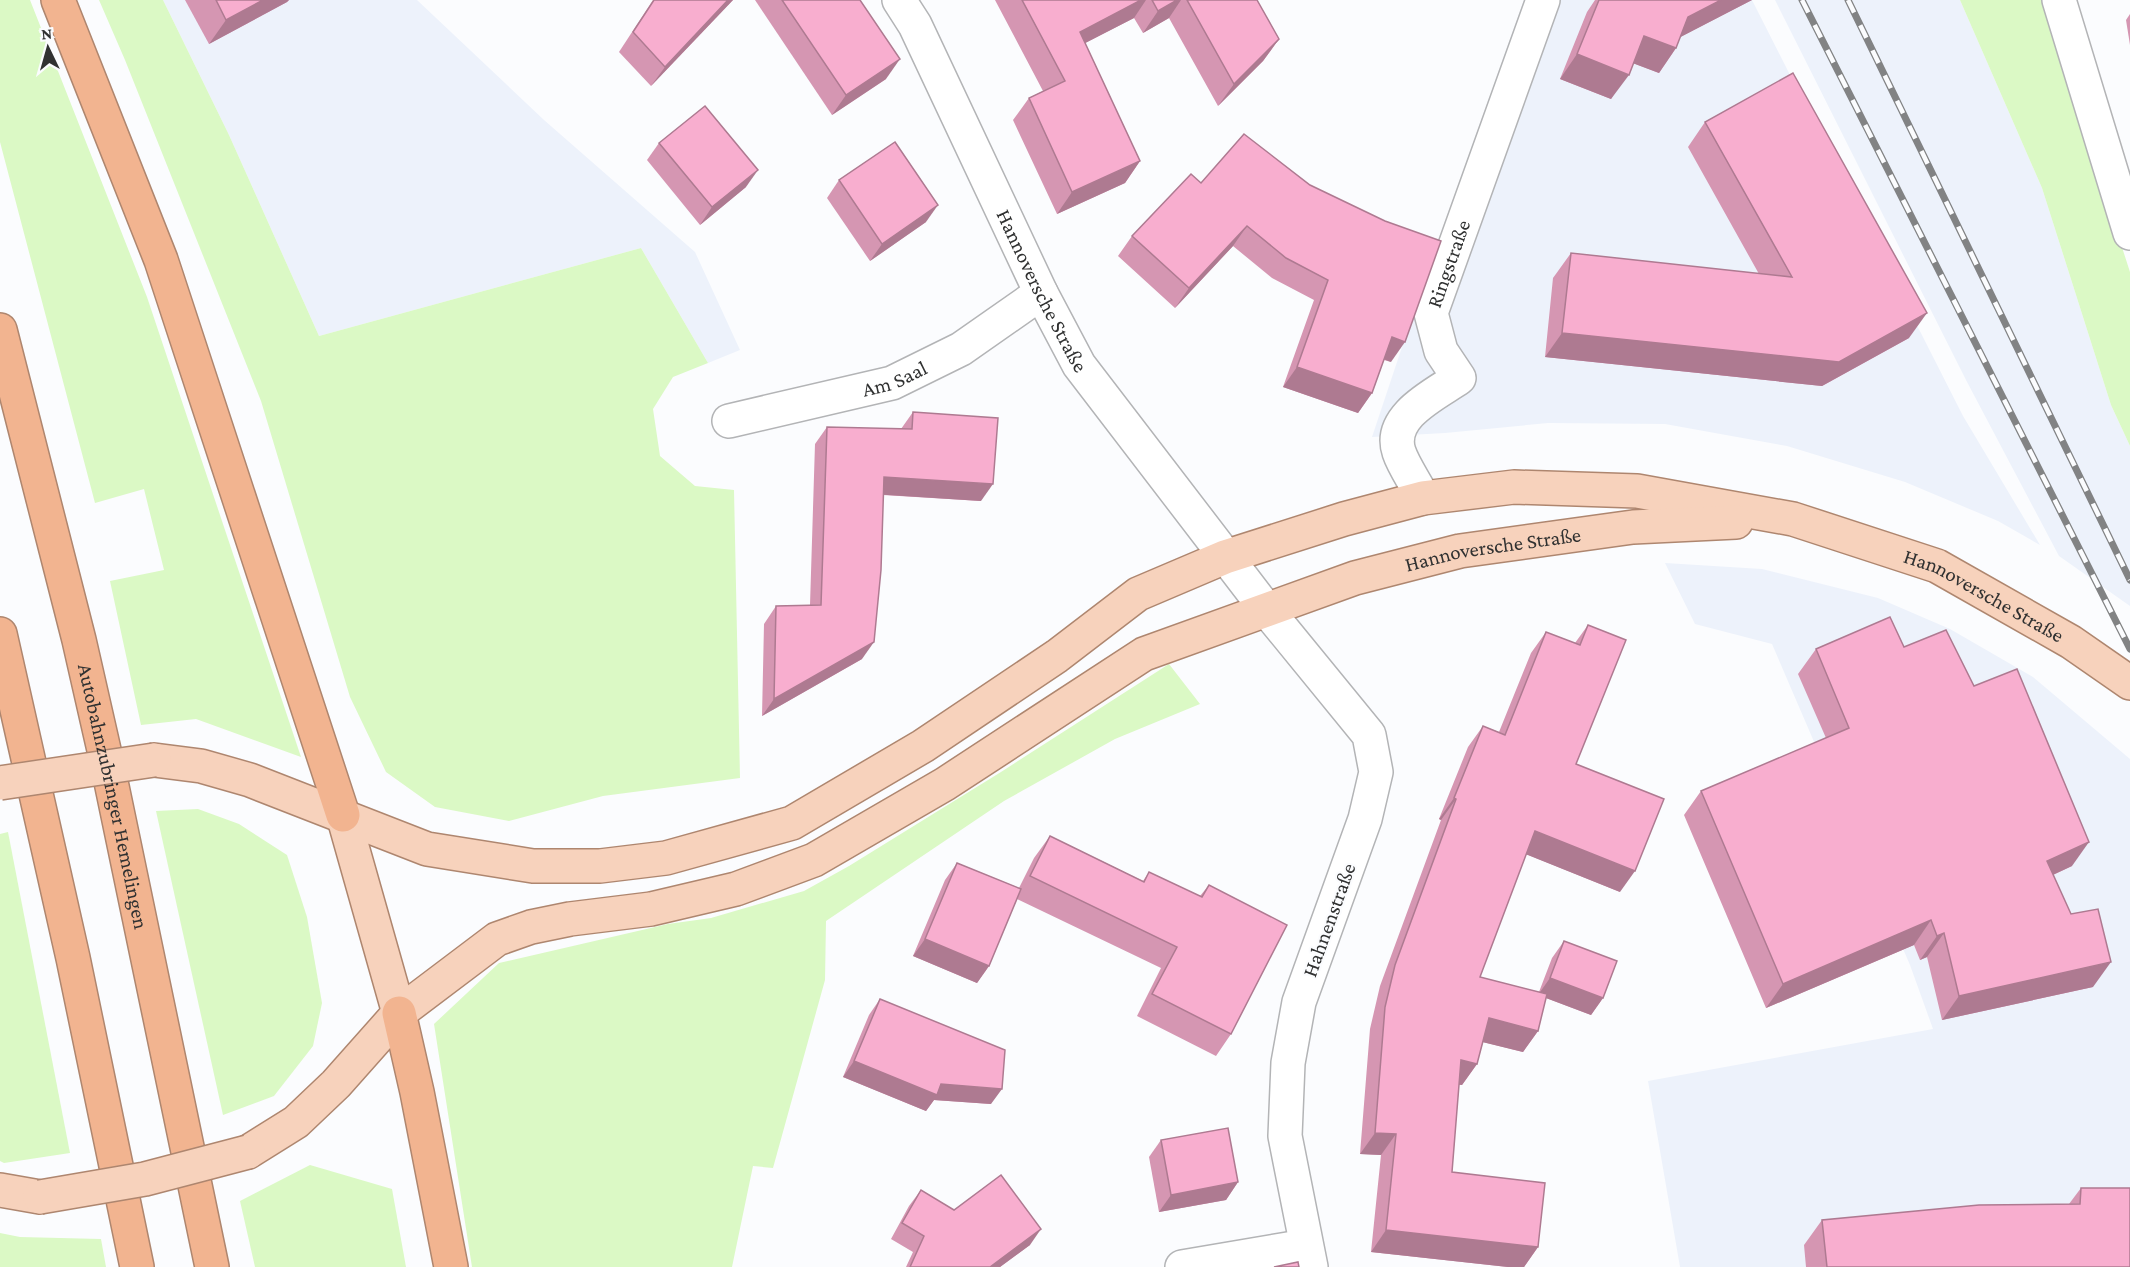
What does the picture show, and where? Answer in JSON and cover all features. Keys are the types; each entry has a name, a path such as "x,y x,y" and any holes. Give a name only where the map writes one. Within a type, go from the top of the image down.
{"highway":[{"path":"58,0 161,260 343,815"},
{"name":"Autobahnzubringer Hemelingen","path":"0,330 109,772 212,1267"},
{"path":"0,634 66,926 137,1267"},
{"path":"399,1013 451,1267"}],"main road":[{"name":"Hannoversche Straße","path":"1225,557 1344,519 1423,498 1514,487 1637,491 1793,519 1937,566 2072,642 2130,683"},
{"name":"Hannoversche Straße","path":"1266,609 1355,578 1460,551 1633,527 1793,519"},
{"path":"0,783 154,760 201,766 250,780 427,849 533,866 600,866 666,858 792,823 922,746 1057,656 1138,594 1225,557"},
{"path":"0,1190 40,1197 145,1179 248,1152 296,1122 336,1084 399,1013 496,939 531,927 570,919 651,909 736,889 814,861 945,784 1144,654 1266,609"},
{"path":"343,815 399,1013"}],"street":[{"name":"Hannoversche Straße","path":"899,0 915,25 1041,293 1079,365 1266,609"},
{"name":"Ringstraße","path":"1423,498 1398,451 1399,427 1411,412 1459,378 1441,351 1431,312 1543,0"},
{"path":"2059,0 2130,233"},
{"name":"Am Saal","path":"729,421 892,383 961,349 1041,293"},
{"name":"Hahnenstraße","path":"1266,609 1369,735 1376,772 1365,819 1299,1002 1288,1063 1285,1136 1309,1256"},
{"path":"1182,1267 1309,1256"}],"shaded area":[{"path":"163,0 417,0 544,120 695,252 740,350 708,363 641,248 319,336 229,135"},
{"path":"1524,0 1752,0 1963,416 2040,545 1998,521 1905,482 1787,446 1665,424 1548,423 1445,433 1372,437 1426,275"},
{"path":"1775,0 1960,0 2042,188 2111,405 2130,446 2130,606 2059,556 1966,380"},
{"path":"1665,563 1762,569 1878,598 1950,629 2033,677 2130,759 2130,1267 1680,1267 1648,1081 1933,1029 1910,965 1772,644 1695,624"}],"green space":[{"path":"0,0 30,0 147,297 301,757 196,719 141,725 110,581 164,570 144,489 95,503 0,142"},
{"path":"99,0 163,0 229,135 319,336 641,248 708,363 673,377 653,409 660,456 695,486 734,490 740,778 603,796 509,821 435,807 386,772 350,697 261,401"},
{"path":"1960,0 2042,0 2130,272 2130,446 2111,405 2042,188"},
{"path":"1169,664 1200,704 1115,739 1004,801 826,921 825,980 773,1168 753,1166 732,1267 472,1267 434,1024 499,963 668,924 711,918 804,891 849,866 1001,772"},
{"path":"198,809 239,824 287,855 307,917 322,1003 313,1046 274,1096 223,1115 156,811"},
{"path":"8,832 70,1153 4,1163 0,1161 0,834"},
{"path":"310,1165 392,1189 406,1267 255,1267 240,1201"},
{"path":"0,1233 20,1237 101,1239 106,1267 0,1267"}],"building":[{"path":"216,0 263,0 226,20"},
{"path":"654,0 728,0 665,67 633,32"},
{"path":"782,0 860,0 900,59 846,95"},
{"path":"1022,0 1141,0 1080,32 1140,161 1072,192 1029,98 1065,81"},
{"path":"1152,0 1177,0 1158,11"},
{"path":"1187,0 1257,0 1279,39 1234,84"},
{"path":"1599,0 1721,0 1688,17 1676,48 1644,36 1629,75 1577,54"},
{"path":"1793,73 1927,313 1839,362 1562,333 1571,253 1792,277 1705,122"},
{"path":"705,106 758,170 712,207 659,143"},
{"path":"1244,134 1310,185 1385,221 1441,241 1405,342 1392,337 1372,393 1297,367 1328,280 1286,258 1247,226 1189,288 1132,236 1191,174 1201,183"},
{"path":"895,142 938,205 882,244 839,180"},
{"path":"913,412 998,418 993,484 884,477 881,570 874,642 774,699 776,606 821,605 827,427 912,429"},
{"path":"1890,617 1904,647 1946,630 1974,686 2017,669 2089,842 2047,861 2071,914 2098,909 2111,962 1959,996 1944,933 1937,936 1931,920 1783,984 1701,791 1849,728 1816,649"},
{"path":"1588,625 1626,640 1576,764 1664,799 1635,871 1535,831 1480,977 1547,994 1538,1031 1489,1018 1477,1064 1461,1060 1452,1172 1545,1183 1538,1247 1386,1230 1396,1134 1375,1133 1385,1007 1395,965 1456,799 1454,798 1483,726 1505,735 1546,632 1580,645"},
{"path":"1050,836 1144,882 1149,872 1202,897 1209,885 1287,925 1231,1034 1152,994 1177,947 1030,876"},
{"path":"957,863 1021,889 989,966 925,939"},
{"path":"1564,941 1617,961 1603,998 1550,978"},
{"path":"880,999 1005,1050 1002,1089 941,1084 937,1095 854,1061"},
{"path":"1228,1128 1238,1182 1171,1195 1161,1140"},
{"path":"1001,1175 1041,1229 990,1267 910,1267 924,1236 902,1223 921,1190 954,1210"},
{"path":"2081,1188 2130,1188 2130,1267 1827,1267 1822,1220 1979,1205 2080,1204"},
{"path":"1298,1262 1299,1267 1274,1267"}],"railway":[{"path":"1802,0 2130,649"},
{"path":"1848,0 2130,580"}]}
